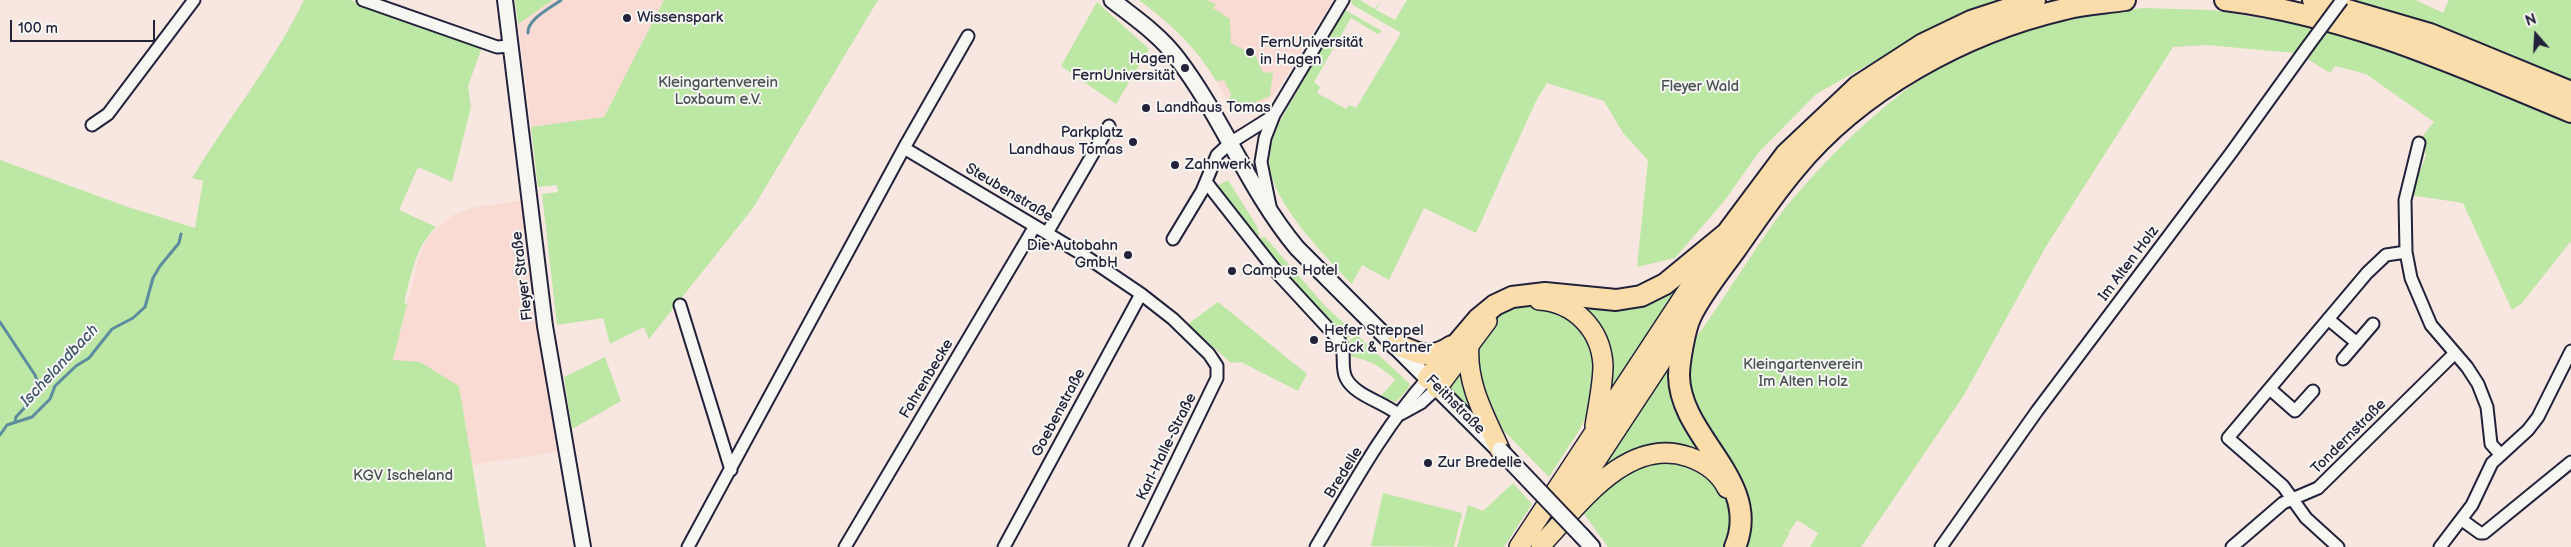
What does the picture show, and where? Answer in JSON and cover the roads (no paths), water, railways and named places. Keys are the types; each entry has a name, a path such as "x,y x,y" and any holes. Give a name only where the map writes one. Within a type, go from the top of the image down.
{"highway":[{"path":"1519,547 1727,233 1786,154 1858,86 1923,44 1963,25 2035,0"},
{"path":"1540,546 1690,317 1794,169 1827,135 1880,93 1921,66 1982,34 2066,8 2125,0"},
{"path":"2225,0 2342,23 2419,48 2571,112"},
{"path":"2313,0 2430,34 2571,92"},
{"path":"1500,450 1471,380 1465,343 1478,319 1495,305 1522,294 1545,293 1603,301 1641,296 1665,284 1727,233"},
{"path":"1432,383 1465,343 1494,316 1523,301 1552,302 1571,309 1580,316 1593,333 1602,359 1602,380 1594,433"},
{"path":"1690,317 1679,377 1686,404 1733,485 1738,500 1741,516 1735,547"},
{"path":"1396,344 1429,356 1465,343"},
{"path":"1540,546 1589,495 1627,463 1664,452 1682,454 1696,459 1713,469 1723,480 1736,513 1736,527 1730,547"}],"main road":[{"name":"Feithstraße","path":"1112,0 1159,38 1177,57 1230,143 1272,217 1321,273 1396,344 1587,542"}],"street":[{"path":"92,125 108,114 194,0"},
{"path":"363,0 497,47 510,46"},
{"name":"Fleyer Straße","path":"505,0 546,326 583,547"},
{"path":"1272,217 1262,170 1261,154 1265,138 1274,115 1343,0"},
{"name":"Im Alten Holz","path":"1941,547 2037,411 2342,0"},
{"path":"688,547 904,148 968,36"},
{"path":"1173,239 1206,182 1216,158 1230,143 1274,115"},
{"path":"1047,233 1110,126"},
{"path":"2419,143 2405,200 2406,252 2411,278 2431,325 2467,367 2483,394 2492,444 2501,455"},
{"name":"Steubenstraße","path":"904,148 1086,256 1173,319 1213,360"},
{"path":"1206,182 1279,275 1339,340 1344,350 1344,374 1352,386 1389,406 1399,415"},
{"name":"Fahrenbecke","path":"845,547 1035,226"},
{"path":"2338,547 2306,518 2283,486 2228,438 2379,260 2386,255 2406,252"},
{"name":"Goebenstraße","path":"1004,547 1141,294"},
{"path":"680,305 731,470"},
{"path":"2328,319 2356,343"},
{"path":"2342,359 2373,324"},
{"path":"2440,547 2472,505 2492,463 2528,430 2538,417 2571,352"},
{"name":"Tondernstraße","path":"2232,547 2275,509 2292,499 2306,495 2318,488 2454,354"},
{"name":"Karl-Halle-Straße","path":"1135,547 1217,378 1218,370 1213,360"},
{"name":"Bredelle","path":"1316,547 1359,475 1410,398 1432,383"},
{"path":"2270,389 2295,411 2313,391"},
{"path":"2462,520 2480,533 2484,533 2571,462"}],"waterway":[{"path":"528,33 531,23 540,14 561,0"},
{"name":"Ischelandbach","path":"0,435 7,425 32,417 50,399 55,386 76,366 89,358 112,329 133,318 145,307 153,278 160,266 179,243 181,234"},
{"path":"0,322 35,375 41,390 16,417 15,422"}],"place":[{"name":"Wissenspark","path":"627,18"},
{"name":"FernUniversität in Hagen","path":"1250,52"},
{"name":"Hagen FernUniversität","path":"1185,68"},
{"name":"Landhaus Tomas","path":"1146,108"},
{"name":"Parkplatz Landhaus Tomas","path":"1133,142"},
{"name":"Zahnwerk","path":"1175,165"},
{"name":"Die Autobahn GmbH","path":"1128,255"},
{"name":"Campus Hotel","path":"1232,271"},
{"name":"Hefer Streppel Brück & Partner","path":"1314,340"},
{"name":"Zur Bredelle","path":"1428,463"}],"park label":[{"name":"Fleyer Wald","path":"1700,87"},
{"name":"Kleingartenverein Loxbaum e.V.","path":"718,92"},
{"name":"Kleingartenverein Im Alten Holz","path":"1803,374"},
{"name":"KGV Ischeland","path":"403,476"}]}
